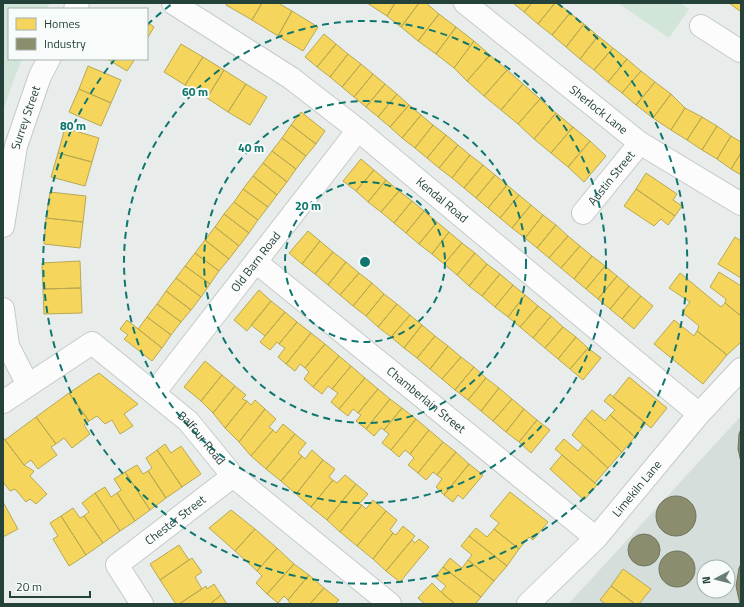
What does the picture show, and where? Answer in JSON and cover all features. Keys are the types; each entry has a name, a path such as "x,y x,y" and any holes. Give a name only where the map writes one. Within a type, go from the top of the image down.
{"street":[{"name":"Kendal Road","path":"173,3 291,78 358,130 699,414"},
{"name":"Sherlock Lane","path":"465,3 640,143 741,204"},
{"path":"701,26 740,51 741,50"},
{"name":"Surrey Street","path":"3,226 16,146 40,76 48,60"},
{"name":"Old Barn Road","path":"154,393 358,130"},
{"name":"Austin Street","path":"583,213 640,143"},
{"name":"Chamberlain Street","path":"256,262 596,538"},
{"path":"3,309 8,346 28,386"},
{"name":"Balfour Road","path":"3,402 92,343 188,421 233,476 390,604"},
{"name":"Limekiln Lane","path":"528,604 596,538 699,414 741,369"},
{"name":"Chester Street","path":"142,604 117,564 233,476"}],"shaded area":[{"path":"741,416 741,604 568,604"}],"green space":[{"path":"3,3 50,3 48,8 8,8 8,60 22,60 3,111"},
{"path":"618,3 680,3 689,9 669,38"}],"building: Homes":[{"path":"227,3 262,3 252,20 226,5"},
{"path":"262,3 278,3 292,11 278,36 252,20"},
{"path":"367,3 395,3 387,16"},
{"path":"395,3 419,3 401,27 387,16"},
{"path":"419,3 426,3 439,14 418,41 401,27"},
{"path":"513,3 532,3 524,12"},
{"path":"532,3 555,3 538,24 524,12"},
{"path":"555,3 558,3 570,13 552,35 538,24"},
{"path":"729,3 741,3 741,12"},
{"path":"292,11 318,27 303,51 278,36"},
{"path":"570,13 584,24 566,47 552,35"},
{"path":"439,14 456,27 436,54 418,41"},
{"path":"148,23 154,27 148,37"},
{"path":"584,24 598,36 580,59 566,47"},
{"path":"456,27 474,41 454,68 436,54"},
{"path":"324,34 336,44 317,67 305,57"},
{"path":"598,36 613,48 594,70 580,59"},
{"path":"474,41 490,55 467,81 454,68"},
{"path":"181,44 203,57 185,85 164,72"},
{"path":"336,44 348,54 330,77 317,67"},
{"path":"613,48 627,59 608,82 594,70"},
{"path":"348,54 361,64 342,87 330,77"},
{"path":"490,55 507,70 484,96 467,81"},
{"path":"203,57 224,70 207,98 185,85"},
{"path":"627,59 641,71 622,93 608,82"},
{"path":"109,60 134,60 127,71"},
{"path":"361,64 373,74 354,97 342,87"},
{"path":"88,66 121,80 111,103 79,89"},
{"path":"224,70 246,84 228,112 207,98"},
{"path":"507,70 523,84 501,110 484,96"},
{"path":"641,71 655,82 636,105 622,93"},
{"path":"373,74 385,84 366,107 354,97"},
{"path":"655,82 671,94 653,118 636,105"},
{"path":"246,84 267,97 250,125 228,112"},
{"path":"385,84 397,94 378,117 366,107"},
{"path":"523,84 540,99 518,124 501,110"},
{"path":"79,89 111,103 101,126 69,112"},
{"path":"397,94 409,105 390,127 378,117"},
{"path":"671,94 685,108 671,130 653,118"},
{"path":"540,99 556,113 534,139 518,124"},
{"path":"409,105 421,115 402,138 390,127"},
{"path":"685,108 702,117 687,140 671,130"},
{"path":"301,112 325,131 316,144 291,125"},
{"path":"556,113 573,127 551,153 534,139"},
{"path":"421,115 433,125 415,148 402,138"},
{"path":"702,117 717,126 702,150 687,140"},
{"path":"291,125 316,144 306,156 282,138"},
{"path":"433,125 446,135 427,158 415,148"},
{"path":"717,126 731,136 717,159 702,150"},
{"path":"573,127 590,141 568,167 551,153"},
{"path":"65,128 99,138 92,162 58,153"},
{"path":"446,135 458,145 439,168 427,158"},
{"path":"731,136 741,142 741,153 731,169 717,159"},
{"path":"282,138 306,156 296,169 272,151"},
{"path":"590,141 606,156 584,182 568,167"},
{"path":"458,145 470,155 452,178 439,168"},
{"path":"272,151 296,169 287,182 263,163"},
{"path":"58,153 92,162 85,186 51,177"},
{"path":"741,153 741,175 731,169"},
{"path":"470,155 483,165 464,188 452,178"},
{"path":"361,159 374,170 356,191 343,181"},
{"path":"263,163 287,182 277,195 253,176"},
{"path":"483,165 495,175 476,198 464,188"},
{"path":"374,170 386,180 368,202 356,191"},
{"path":"646,173 677,194 673,200 682,206 675,216 636,189"},
{"path":"495,175 507,185 488,208 476,198"},
{"path":"253,176 277,195 268,207 243,189"},
{"path":"386,180 399,191 381,212 368,202"},
{"path":"507,185 519,195 500,218 488,208"},
{"path":"243,189 268,207 258,220 234,202"},
{"path":"636,189 675,216 668,225 661,219 654,226 624,206"},
{"path":"399,191 412,201 394,223 381,212"},
{"path":"50,192 86,196 83,222 46,218"},
{"path":"519,195 531,205 512,228 500,218"},
{"path":"412,201 424,211 406,233 394,223"},
{"path":"234,202 258,220 249,233 224,214"},
{"path":"531,205 543,215 525,238 512,228"},
{"path":"424,211 437,222 419,244 406,233"},
{"path":"224,214 249,233 239,246 215,227"},
{"path":"543,215 556,225 537,248 525,238"},
{"path":"46,218 83,222 80,248 44,244"},
{"path":"437,222 449,232 432,254 419,244"},
{"path":"556,225 568,236 549,258 537,248"},
{"path":"215,227 239,246 229,259 205,240"},
{"path":"308,231 320,241 302,264 289,253"},
{"path":"449,232 462,243 444,264 432,254"},
{"path":"568,236 580,246 561,268 549,258"},
{"path":"735,237 741,241 741,278 718,264"},
{"path":"205,240 229,259 219,271 195,253"},
{"path":"320,241 333,252 315,274 302,264"},
{"path":"462,243 475,253 457,275 444,264"},
{"path":"580,246 592,256 574,279 561,268"},
{"path":"333,252 346,262 328,285 315,274"},
{"path":"195,253 219,271 210,284 185,266"},
{"path":"475,253 487,264 469,286 457,275"},
{"path":"592,256 605,266 586,289 574,279"},
{"path":"80,261 81,288 43,289 42,263"},
{"path":"346,262 359,273 340,295 328,285"},
{"path":"487,264 500,274 482,296 469,286"},
{"path":"185,266 210,284 201,297 176,278"},
{"path":"605,266 617,276 598,299 586,289"},
{"path":"719,272 741,286 741,316 725,303 726,299 710,287"},
{"path":"359,273 372,283 353,306 340,295"},
{"path":"680,273 721,307 725,303 741,316 741,342 727,355 697,331 699,326 682,312 690,302 669,288"},
{"path":"500,274 513,285 495,307 482,296"},
{"path":"617,276 629,286 610,309 598,299"},
{"path":"176,278 201,297 191,310 166,291"},
{"path":"372,283 384,294 366,316 353,306"},
{"path":"513,285 525,295 508,317 495,307"},
{"path":"629,286 641,296 622,319 610,309"},
{"path":"81,288 82,313 44,314 43,289"},
{"path":"259,290 271,301 247,331 234,320"},
{"path":"166,291 191,310 181,322 157,304"},
{"path":"384,294 397,304 378,327 366,316"},
{"path":"525,295 538,306 520,327 508,317"},
{"path":"641,296 653,306 634,329 622,319"},
{"path":"271,301 285,312 265,336 251,325"},
{"path":"157,304 181,322 171,335 147,317"},
{"path":"397,304 410,315 391,337 378,327"},
{"path":"538,306 551,316 533,338 520,327"},
{"path":"285,312 297,322 279,344 277,342 270,350 260,342"},
{"path":"410,315 422,325 404,348 391,337"},
{"path":"551,316 563,327 545,348 533,338"},
{"path":"147,317 171,335 162,348 138,329"},
{"path":"127,320 162,348 152,361 124,339 128,335 120,329"},
{"path":"674,320 694,336 697,331 727,355 703,384 654,344"},
{"path":"297,322 311,333 286,364 278,357 285,348 279,344"},
{"path":"422,325 435,336 417,358 404,348"},
{"path":"563,327 576,337 558,359 545,348"},
{"path":"311,333 325,344 305,368 300,364 295,371 286,364"},
{"path":"435,336 448,346 430,369 417,358"},
{"path":"576,337 588,348 570,369 558,359"},
{"path":"325,344 339,356 313,387 304,379 309,372 305,368"},
{"path":"448,346 461,357 442,379 430,369"},
{"path":"588,348 601,358 583,380 570,369"},
{"path":"339,356 351,366 332,389 328,386 322,394 313,387"},
{"path":"461,357 474,367 455,390 442,379"},
{"path":"205,361 222,375 201,401 184,387"},
{"path":"351,366 365,378 339,409 331,402 338,393 332,389"},
{"path":"474,367 486,378 468,400 455,390"},
{"path":"99,373 138,404 124,414 133,426 120,434 112,420 105,424 97,416 89,421 69,393"},
{"path":"222,375 235,386 213,413 201,401"},
{"path":"629,377 667,408 651,428 613,397"},
{"path":"365,378 378,389 358,413 353,409 348,416 339,409"},
{"path":"486,378 499,388 481,411 468,400"},
{"path":"235,386 246,395 242,399 247,401 225,428 213,413"},
{"path":"499,388 512,399 493,421 481,411"},
{"path":"378,389 390,399 366,429 356,421 361,415 358,413"},
{"path":"69,393 89,421 84,425 90,434 72,448 64,438 56,444 36,417"},
{"path":"610,394 646,423 635,437 610,415 615,410 604,401"},
{"path":"390,399 402,408 384,430 381,428 374,436 366,429"},
{"path":"512,399 524,409 506,432 493,421"},
{"path":"255,400 265,409 239,442 225,428 247,401 251,405"},
{"path":"402,408 416,419 391,450 382,443 389,434 384,430"},
{"path":"265,409 276,419 269,427 273,430 251,456 239,442"},
{"path":"524,409 537,420 519,442 506,432"},
{"path":"592,410 605,421 610,415 635,437 622,452 585,418"},
{"path":"36,417 56,444 51,447 57,455 38,469 31,460 24,465 5,440"},
{"path":"585,418 622,452 608,468 572,435"},
{"path":"416,419 429,430 410,454 405,450 399,457 391,450"},
{"path":"537,420 550,430 531,453 519,442"},
{"path":"283,424 295,434 266,469 251,456 273,430 276,433"},
{"path":"429,430 443,442 418,473 408,465 414,458 410,454"},
{"path":"295,434 306,443 298,453 302,456 281,481 266,469"},
{"path":"3,437 24,465 34,471 30,476 47,494 36,504 30,499 26,502 15,489 10,491 3,482"},
{"path":"564,439 578,451 583,445 608,468 595,483 555,449"},
{"path":"443,442 456,452 437,475 433,472 426,480 418,473"},
{"path":"165,444 171,453 181,446 201,474 182,487 157,450"},
{"path":"157,450 182,487 166,498 148,471 152,468 146,458"},
{"path":"312,450 323,460 296,494 281,481 302,456 305,459"},
{"path":"456,452 469,464 444,495 436,487 442,479 437,475"},
{"path":"562,455 597,485 584,500 550,469"},
{"path":"323,460 335,469 329,477 333,480 311,507 296,494"},
{"path":"469,464 483,475 463,499 458,495 453,502 444,495"},
{"path":"137,465 143,474 148,471 166,498 150,510 125,472"},
{"path":"125,472 150,510 135,521 117,493 121,490 114,479"},
{"path":"345,475 356,484 327,520 311,507 333,480 337,483"},
{"path":"356,484 368,494 359,504 362,505 340,532 327,520"},
{"path":"105,487 111,497 117,493 135,521 120,531 95,493"},
{"path":"510,492 548,522 533,540 529,537 519,549 494,529 499,523 490,516"},
{"path":"95,493 120,531 103,543 84,516 89,512 82,503"},
{"path":"373,500 386,511 357,546 340,532 362,505 366,509"},
{"path":"3,502 18,529 3,537"},
{"path":"73,508 80,518 84,516 103,543 86,555 61,516"},
{"path":"231,510 255,529 235,551 209,528"},
{"path":"386,511 397,520 390,530 393,533 373,559 357,546"},
{"path":"61,516 86,555 69,566 53,539 58,536 50,523"},
{"path":"403,526 415,536 386,571 373,559 393,533 396,535"},
{"path":"476,528 487,537 494,529 519,549 507,566 469,536"},
{"path":"255,529 277,548 257,571 235,551"},
{"path":"469,536 507,566 494,581 468,560 472,555 461,546"},
{"path":"419,539 429,547 400,582 386,571 412,540 415,543"},
{"path":"179,545 189,560 160,580 150,564"},
{"path":"277,548 294,564 267,594 256,583 262,576 257,571"},
{"path":"192,558 202,572 195,577 202,589 179,604 176,604 160,580"},
{"path":"450,558 462,568 468,560 494,581 481,597 443,567"},
{"path":"294,564 309,575 288,600 284,596 278,603 267,594"},
{"path":"443,567 481,597 475,604 455,604 441,592 446,586 435,577"},
{"path":"623,569 651,589 639,604 635,604 611,586"},
{"path":"309,575 324,588 310,604 289,604 290,603 288,600"},
{"path":"432,583 455,604 425,604 418,598"},
{"path":"214,584 221,595 210,604 179,604 206,586 207,589"},
{"path":"611,586 635,604 606,604 600,600"},
{"path":"324,588 339,600 335,604 310,604"},
{"path":"221,595 227,604 210,604"}],"building: Industry":[{"path":"741,429 741,462 738,449 739,434"},
{"path":"676,496 687,499 693,505 696,516 693,527 687,533 676,536 665,533 659,527 656,516 659,505 665,499"},
{"path":"641,534 647,534 657,541 660,550 659,556 653,563 647,566 641,566 631,559 628,553 628,547 635,537"},
{"path":"681,551 690,556 694,562 694,576 690,582 681,587 673,587 664,582 660,576 659,565 664,556 670,552"},
{"path":"741,564 741,604 736,586"}]}
